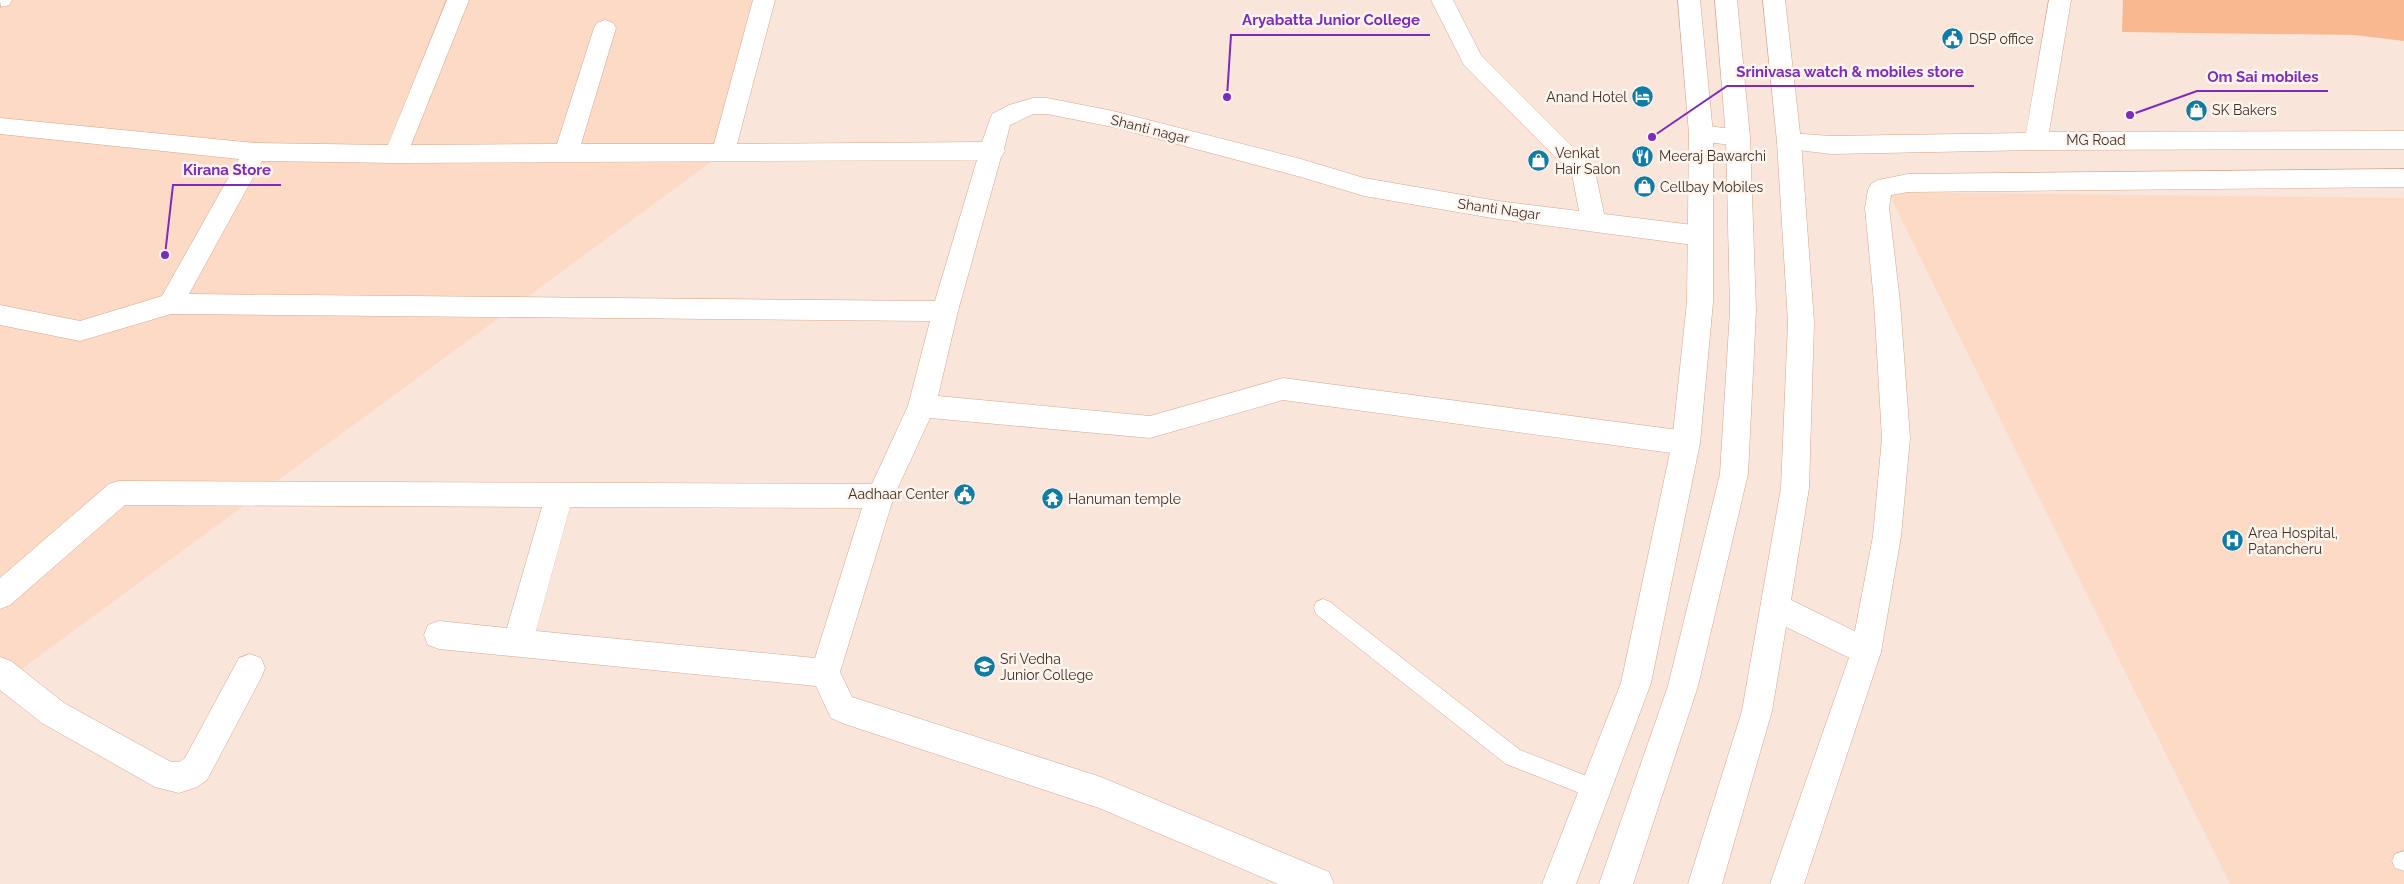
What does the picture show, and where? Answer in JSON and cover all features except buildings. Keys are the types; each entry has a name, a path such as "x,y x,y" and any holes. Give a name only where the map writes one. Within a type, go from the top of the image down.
{"main road":[{"path":"396,154 458,0"},
{"path":"723,152 764,0"},
{"path":"1442,0 1460,32 1472,59 1583,171 1593,222"},
{"path":"1559,884 1636,683 1686,443 1700,302 1701,236 1701,134 1689,0"},
{"path":"1616,884 1684,686 1734,474 1743,310 1738,137 1726,0"},
{"path":"1705,884 1758,712 1795,488 1801,322 1789,142 1774,0"},
{"path":"2036,140 2060,0"},
{"path":"566,153 605,28"},
{"name":"Shanti nagar","path":"993,150 1000,120 1017,111 1033,106 1047,106 1113,119 1301,168"},
{"path":"0,126 255,152 396,154 993,150 946,311 922,406 880,496 825,673 842,708 1101,793 1317,884"},
{"path":"1701,134 1738,137"},
{"name":"MG Road","path":"1789,142 1832,145 2036,140 2404,140"},
{"path":"170,304 255,152"},
{"name":"Shanti Nagar","path":"1301,168 1364,187 1498,210 1701,236"},
{"path":"1787,884 1866,652 1887,536 1896,438 1887,302 1877,208 1880,190 1887,186 1908,183 2404,178"},
{"path":"0,315 80,332 170,304 946,311"},
{"path":"922,406 1150,427 1283,389 1686,443"},
{"path":"0,596 119,492 880,496"},
{"path":"518,642 559,494"},
{"path":"1776,607 1866,652"},
{"path":"439,635 825,673"},
{"path":"0,671 53,713 166,776 175,779 186,776 196,769 250,668"}],"lane":[{"path":"1323,608 1513,757 1595,789"}],"shaded area":[{"path":"0,0 769,0 723,153 0,685"},
{"path":"2123,0 2404,0 2404,41 2355,35 2122,32"},
{"name":"Area Hospital, Patancheru","path":"1888,192 2404,198 2404,884 2230,884"}],"place":[{"name":"DSP office","path":"1953,39"},
{"name":"Aryabatta Junior College","path":"1227,97"},
{"name":"Anand Hotel","path":"1643,97"},
{"name":"SK Bakers","path":"2196,110"},
{"name":"Om Sai mobiles","path":"2130,115"},
{"name":"Srinivasa watch & mobiles store","path":"1652,137"},
{"name":"Meeraj Bawarchi","path":"1643,156"},
{"name":"Venkat Hair Salon","path":"1539,161"},
{"name":"Cellbay Mobiles","path":"1644,187"},
{"name":"Kirana Store","path":"165,255"},
{"name":"Aadhaar Center","path":"965,494"},
{"name":"Hanuman temple","path":"1052,499"},
{"name":"Area Hospital, Patancheru","path":"2232,541"},
{"name":"Sri Vedha Junior College","path":"984,667"}]}
